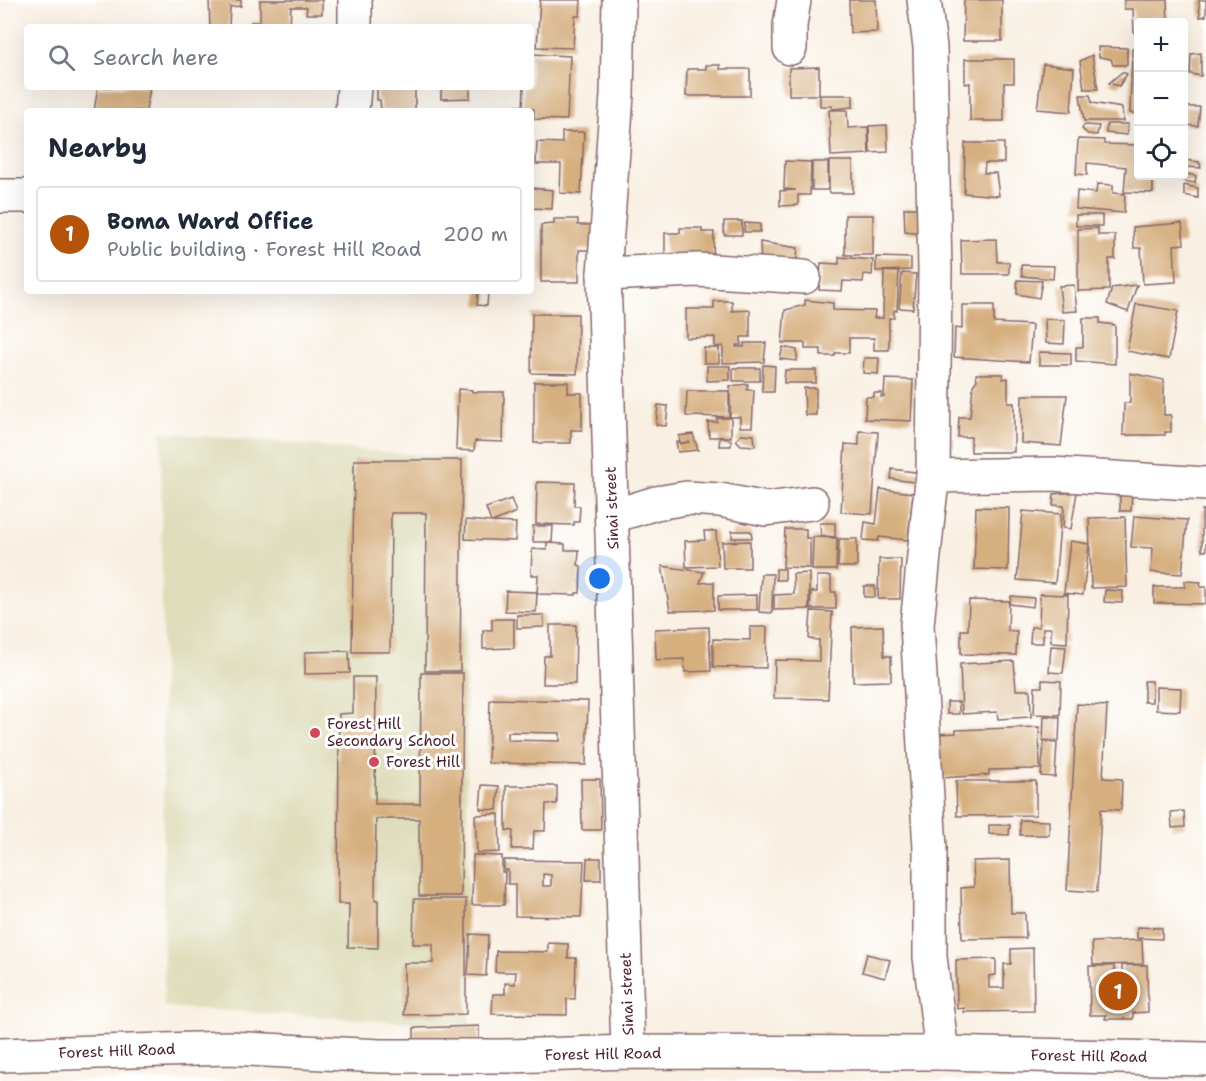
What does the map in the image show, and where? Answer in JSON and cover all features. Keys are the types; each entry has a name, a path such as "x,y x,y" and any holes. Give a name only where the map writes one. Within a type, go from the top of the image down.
{"street":[{"path":"355,0 355,24"},
{"name":"Sinai street","path":"619,0 617,95 604,274 628,1052"},
{"path":"790,48 790,26 794,0"},
{"path":"924,0 930,46 935,269 933,476 917,625 930,849 930,957 942,1053"},
{"path":"352,108 354,90"},
{"path":"0,196 24,196"},
{"path":"604,274 698,270 804,277"},
{"path":"933,476 1052,474 1206,484"},
{"path":"613,516 656,503 687,498 720,500 766,509 812,503"},
{"name":"Forest Hill Road","path":"0,1055 229,1048 380,1056 509,1056 628,1052 942,1053 1206,1059"}],"shaded area":[{"name":"Forest Hill Secondary School","path":"161,432 464,459 469,1026 164,1007"}],"building":[{"path":"209,0 241,0 241,6 230,7 229,24 210,24"},
{"path":"260,0 322,0 322,14 306,14 307,7 291,7 290,24 251,24 251,22 260,22"},
{"path":"540,0 581,0 580,16 575,16 573,48 537,47"},
{"path":"849,0 876,0 877,32 850,33"},
{"path":"964,0 1002,0 1002,41 963,41"},
{"path":"1124,0 1167,0 1168,18 1134,18 1134,33 1133,9 1124,9"},
{"path":"1199,0 1206,0 1206,16 1200,17"},
{"path":"1098,47 1127,48 1127,65 1113,65 1111,59 1099,57"},
{"path":"1132,49 1134,49 1134,114 1130,113"},
{"path":"1201,53 1201,76 1190,74 1191,54"},
{"path":"534,54 570,56 567,120 534,119 534,108 523,108 524,90 534,90"},
{"path":"1092,55 1098,89 1084,89 1080,61"},
{"path":"965,59 1014,59 1014,83 1004,83 1004,121 970,121 970,83 965,84"},
{"path":"1043,64 1074,68 1071,112 1037,109"},
{"path":"706,65 720,65 720,69 750,69 750,96 686,96 687,69 706,69"},
{"path":"819,67 819,95 789,95 789,68"},
{"path":"1122,72 1127,74 1119,86 1109,83"},
{"path":"98,90 150,90 146,108 94,108"},
{"path":"377,90 415,90 415,108 381,108 380,100 377,100"},
{"path":"441,90 470,90 470,98 441,99"},
{"path":"820,95 853,95 853,107 832,109 832,106 820,106"},
{"path":"1080,95 1090,95 1092,103 1122,108 1123,121 1084,121"},
{"path":"497,106 522,106 522,108 497,108"},
{"path":"1188,107 1200,107 1198,126 1188,125"},
{"path":"829,110 847,110 848,128 868,127 869,154 831,156"},
{"path":"1107,124 1128,124 1127,135 1106,133"},
{"path":"887,125 888,152 870,153 869,126"},
{"path":"1084,125 1099,126 1097,135 1088,134 1082,129"},
{"path":"562,132 584,132 581,194 560,193 561,164 536,164 537,142 562,143"},
{"path":"1078,139 1104,140 1104,144 1134,145 1134,180 1153,180 1153,193 1124,192 1126,167 1087,163 1087,175 1076,174"},
{"path":"965,143 1004,143 1004,163 985,163 984,173 996,173 999,196 964,193"},
{"path":"785,161 811,162 810,195 798,195 798,205 780,206 780,191 796,190 784,189"},
{"path":"829,161 853,161 853,193 829,193"},
{"path":"1188,161 1199,162 1201,168 1188,167"},
{"path":"812,162 828,162 828,190 812,190"},
{"path":"1188,174 1196,176 1195,183 1182,181 1188,180"},
{"path":"1097,184 1113,185 1113,193 1125,194 1124,213 1076,209 1077,191 1096,193"},
{"path":"1184,185 1198,188 1198,198 1184,195"},
{"path":"534,188 553,190 552,209 534,208"},
{"path":"904,208 921,208 924,234 905,232"},
{"path":"845,215 873,215 873,255 845,255"},
{"path":"1076,215 1102,215 1102,226 1076,226"},
{"path":"554,219 578,219 578,225 599,225 599,250 579,250 579,282 541,282 541,225 554,224"},
{"path":"724,221 742,221 742,235 724,235"},
{"path":"745,223 760,224 760,232 744,232"},
{"path":"1182,223 1184,244 1174,245 1176,282 1143,284 1141,248 1134,248 1133,227"},
{"path":"680,228 702,228 702,232 714,232 713,258 654,266 654,254 665,254 665,233 680,233"},
{"path":"1098,228 1098,235 1115,235 1115,259 1109,259 1109,290 1078,291 1078,229"},
{"path":"996,239 997,262 1009,262 1009,274 962,274 961,240"},
{"path":"760,242 798,248 796,266 761,266"},
{"path":"839,257 873,260 872,275 864,274 863,282 843,281 842,291 819,290 821,263 839,264"},
{"path":"876,257 911,258 911,270 876,271"},
{"path":"1021,265 1054,266 1053,279 1022,276"},
{"path":"884,271 899,272 897,311 894,310 894,318 889,318 889,350 874,350 874,338 849,338 849,353 835,353 835,356 821,356 821,349 805,349 805,343 782,343 785,310 805,305 805,300 833,303 833,310 875,311 874,318 883,318"},
{"path":"902,273 916,274 913,309 899,308"},
{"path":"1017,280 1042,281 1039,298 1017,294"},
{"path":"1074,285 1077,311 1062,312 1059,286"},
{"path":"1137,285 1128,312 1107,304 1112,288"},
{"path":"478,294 488,294 487,306 477,305"},
{"path":"714,301 732,301 732,311 750,310 750,337 741,337 741,345 736,345 736,347 744,347 744,343 766,343 764,362 723,363 723,346 715,347 715,337 686,338 686,309 714,309"},
{"path":"1136,304 1178,311 1169,359 1127,351"},
{"path":"962,305 994,305 994,323 1032,325 1029,362 954,357 955,328 962,329"},
{"path":"532,314 578,314 577,374 531,373"},
{"path":"1083,318 1100,318 1100,323 1115,325 1115,364 1076,361 1076,347 1083,347"},
{"path":"1045,319 1065,320 1064,344 1046,343"},
{"path":"783,347 797,350 797,361 780,359"},
{"path":"704,348 719,348 719,363 704,363"},
{"path":"1039,352 1071,353 1071,365 1039,365"},
{"path":"864,358 879,358 878,374 863,373"},
{"path":"763,365 775,366 774,392 762,392"},
{"path":"707,366 730,366 730,380 707,381"},
{"path":"733,368 760,368 760,381 733,381"},
{"path":"785,370 816,370 816,383 784,383"},
{"path":"1130,373 1164,380 1164,415 1171,415 1171,432 1165,432 1165,435 1123,435 1124,403 1130,403"},
{"path":"976,374 1003,374 1003,379 1008,378 1008,403 1014,403 1014,452 971,452 971,437 958,437 959,417 970,417 973,385 977,380"},
{"path":"885,379 913,380 911,421 865,419 866,397 874,397 874,393 882,393 881,397 884,397"},
{"path":"534,382 568,382 568,393 582,393 582,430 571,430 571,443 534,443"},
{"path":"748,384 747,390 754,390 752,427 740,427 740,417 730,417 730,386"},
{"path":"804,388 816,388 816,415 805,415"},
{"path":"458,389 472,390 472,392 504,392 503,442 475,441 474,451 456,450"},
{"path":"687,391 729,391 729,417 686,416"},
{"path":"1022,395 1067,395 1061,446 1021,443"},
{"path":"658,405 668,406 666,426 656,425"},
{"path":"717,418 731,418 731,437 709,437 708,422 717,422"},
{"path":"859,431 878,432 872,514 841,512 845,444 859,445"},
{"path":"693,434 698,450 678,452 676,442 680,444 690,442 680,443 679,436"},
{"path":"742,434 754,435 755,446 741,445 736,440"},
{"path":"720,437 731,440 731,446 719,446"},
{"path":"354,460 462,460 460,671 425,671 426,513 391,513 390,652 352,652"},
{"path":"892,469 922,473 921,483 891,479"},
{"path":"537,482 575,483 574,506 580,506 579,522 574,522 574,525 536,524"},
{"path":"880,489 913,493 908,540 879,537 878,541 863,540 865,522 876,524"},
{"path":"1120,491 1132,491 1131,511 1120,511"},
{"path":"1077,492 1071,529 1063,528 1064,506 1053,505 1054,494"},
{"path":"511,499 516,512 492,522 516,523 515,541 465,539 466,520 491,522 486,508"},
{"path":"976,507 1009,508 1008,570 974,569"},
{"path":"1202,510 1206,510 1206,551 1202,551"},
{"path":"1023,511 1061,514 1055,583 1017,580"},
{"path":"1134,516 1187,520 1182,574 1151,572 1153,548 1131,547"},
{"path":"1125,517 1127,587 1091,588 1089,518"},
{"path":"820,523 835,523 835,537 821,536"},
{"path":"533,526 553,526 552,542 533,542"},
{"path":"785,529 806,529 806,538 810,538 810,568 783,567"},
{"path":"704,531 716,531 718,566 686,567 685,541 705,540"},
{"path":"732,531 751,531 752,538 732,538"},
{"path":"813,537 837,538 836,570 812,570"},
{"path":"839,539 857,539 857,567 838,567"},
{"path":"750,541 750,568 723,568 722,542"},
{"path":"1070,541 1089,544 1083,595 1064,593"},
{"path":"547,543 565,544 565,550 579,550 580,593 576,595 537,594 538,575 531,575 532,549 547,550"},
{"path":"879,559 901,559 900,599 878,599"},
{"path":"662,566 704,572 700,583 714,582 714,610 670,611"},
{"path":"776,569 785,569 785,580 776,580"},
{"path":"809,573 809,609 774,610 774,595 794,594 793,574"},
{"path":"761,574 773,574 772,613 759,612"},
{"path":"817,576 831,576 831,592 836,592 836,609 810,609 811,592 817,592"},
{"path":"1185,581 1201,582 1200,587 1206,587 1206,604 1154,603 1154,587 1185,587"},
{"path":"864,586 875,586 875,597 864,597"},
{"path":"1105,590 1123,591 1122,603 1104,602"},
{"path":"506,591 537,592 536,612 505,611"},
{"path":"1040,594 1068,595 1067,643 1051,642 1051,628 1043,628 1043,643 1030,643 1031,627 1039,627"},
{"path":"757,595 757,610 718,610 718,596"},
{"path":"1011,596 1034,598 1033,607 1010,604"},
{"path":"969,600 1009,601 1008,631 1017,631 1016,655 961,654 961,630 968,630"},
{"path":"811,611 832,612 828,699 774,698 775,660 819,661 819,640 809,639"},
{"path":"517,615 544,615 544,627 517,628"},
{"path":"492,619 514,619 514,648 483,649 483,630 492,630"},
{"path":"550,625 576,625 575,684 543,684 544,656 550,656"},
{"path":"883,626 884,656 891,656 891,681 853,682 852,627"},
{"path":"709,627 711,671 685,672 684,659 656,660 655,629"},
{"path":"750,627 767,627 766,668 713,667 713,639 750,640"},
{"path":"1051,646 1066,647 1063,673 1049,672"},
{"path":"349,651 350,673 305,674 305,652"},
{"path":"1014,661 1016,690 1030,690 1031,717 998,719 997,712 962,714 960,664"},
{"path":"421,673 463,673 461,896 419,896 419,819 376,819 375,900 378,900 378,948 348,947 349,904 338,904 339,714 353,713 353,677 376,677 375,804 420,804"},
{"path":"1042,680 1061,681 1060,715 1034,714 1035,687 1042,687"},
{"path":"1144,681 1152,681 1152,702 1144,702"},
{"path":"1156,687 1181,688 1180,711 1156,710"},
{"path":"490,699 588,701 586,765 488,763","holes":["508,732 560,733 560,741 508,740"]},
{"path":"947,702 959,702 959,714 947,714"},
{"path":"1077,704 1107,706 1103,778 1122,779 1121,810 1101,809 1097,892 1067,890"},
{"path":"1044,716 1060,717 1059,741 1043,740"},
{"path":"1039,727 1040,769 989,770 989,775 939,778 938,734 956,733 956,730"},
{"path":"1044,742 1057,743 1055,777 1041,776"},
{"path":"581,779 600,779 601,830 582,830"},
{"path":"956,781 1036,781 1036,815 957,816"},
{"path":"482,785 499,786 497,810 480,809"},
{"path":"506,786 557,786 557,804 546,804 545,831 534,831 533,849 512,849 513,831 506,830"},
{"path":"1184,811 1185,827 1172,828 1171,812"},
{"path":"499,814 500,852 477,853 475,815"},
{"path":"1020,820 1049,821 1049,835 1020,835"},
{"path":"989,825 1010,825 1009,835 989,834"},
{"path":"473,855 502,856 502,872 505,872 504,905 472,905"},
{"path":"587,858 601,858 601,880 586,880"},
{"path":"504,860 584,861 581,917 515,916 515,884 508,884 508,870 504,870","holes":["543,874 551,875 551,886 543,886"]},
{"path":"1010,860 1011,913 1025,913 1026,938 962,939 961,888 974,887 973,861"},
{"path":"414,899 466,899 466,1014 404,1015 404,963 433,963 433,944 413,944"},
{"path":"1137,927 1162,928 1162,939 1137,938"},
{"path":"470,934 488,935 486,976 468,975"},
{"path":"1142,940 1143,964 1093,965 1092,942"},
{"path":"548,943 568,944 568,958 576,958 575,999 567,999 567,1015 492,1014 493,994 505,994 505,983 515,984 516,972 495,972 496,951 548,952"},
{"path":"1033,948 1034,1011 964,1012 964,1008 957,1009 956,960 996,959 996,975 989,976 989,988 1004,988 1004,964 1011,964 1011,949"},
{"path":"867,954 890,960 885,978 862,972"},
{"path":"1122,965 1147,965 1148,1012 1133,1013 1133,1019 1105,1019 1106,1015 1090,1015 1089,966 1114,966 1115,985 1122,985"},
{"path":"479,1026 479,1053 414,1048 414,1028"}],"place":[{"name":"Forest Hill Secondary School","path":"315,733"},
{"name":"Forest Hill","path":"374,762"},
{"name":"Boma Ward Office","path":"1118,991"}]}
